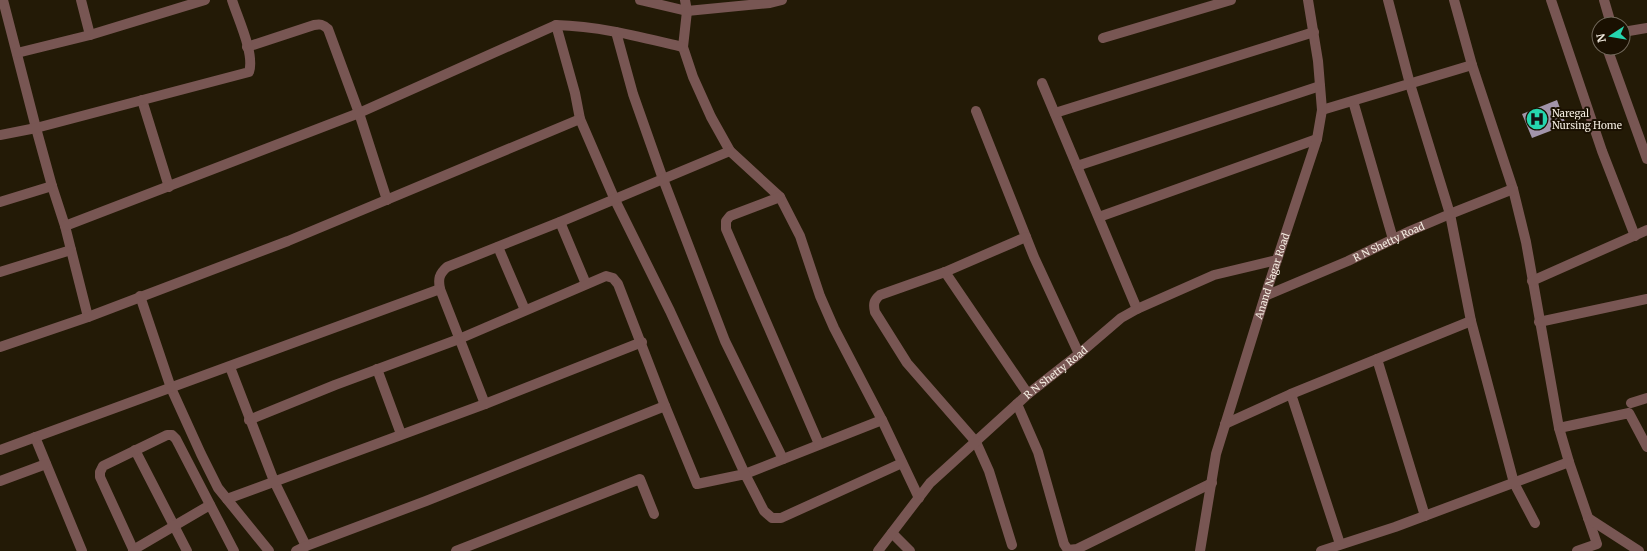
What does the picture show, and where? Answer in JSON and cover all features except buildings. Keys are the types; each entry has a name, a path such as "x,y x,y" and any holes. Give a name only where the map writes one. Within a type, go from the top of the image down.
{"street":[{"path":"3,0 36,128 65,226 88,317"},
{"path":"81,0 90,35"},
{"path":"17,53 90,35 205,0"},
{"path":"0,135 36,128 249,72 251,65 247,47 232,0"},
{"path":"640,0 686,16 782,0"},
{"path":"685,0 686,16 683,44 693,77 711,116 730,150 780,197 800,236 820,296 834,328 882,420 919,498"},
{"path":"1103,38 1231,0"},
{"name":"Anand Nagar Road","path":"1200,551 1216,454 1265,296 1317,139 1322,110 1314,32 1308,0"},
{"path":"1388,0 1410,84 1450,214 1471,321 1514,483 1535,523"},
{"path":"1454,0 1472,65 1513,189 1526,242 1559,428 1597,544 1577,551"},
{"path":"1551,0 1602,152 1635,236"},
{"path":"1604,0 1609,16"},
{"path":"247,47 314,25 325,25 328,29 359,113 387,200"},
{"path":"65,226 359,113 556,25 576,26 683,44"},
{"path":"556,25 575,93 580,119 614,200 670,311 745,474 767,516 777,519 902,463"},
{"path":"1631,31 1647,28"},
{"path":"616,32 633,94 663,179 725,341 783,459"},
{"path":"1055,113 1314,32"},
{"path":"1610,56 1647,159"},
{"path":"1322,110 1472,65"},
{"path":"1042,83 1137,309"},
{"path":"1077,166 1320,86"},
{"path":"142,100 169,187"},
{"path":"1353,101 1393,239"},
{"path":"976,111 1026,237 1079,354"},
{"path":"0,347 88,317 288,241 580,119"},
{"path":"1099,217 1317,139"},
{"path":"485,404 440,289 440,273 447,267 614,200 730,150"},
{"path":"0,202 52,186"},
{"name":"R N Shetty Road","path":"1265,296 1348,261 1450,214 1513,189"},
{"path":"780,197 730,216 726,221 726,229 819,444"},
{"path":"560,222 586,284"},
{"path":"1532,281 1647,230"},
{"path":"1012,545 989,471 976,442 907,363 875,312 873,305 880,295 945,272 1026,237"},
{"path":"498,247 525,310"},
{"path":"0,272 71,250"},
{"name":"R N Shetty Road","path":"878,551 930,483 1028,394 1079,354 1121,318 1137,309 1214,275 1277,260"},
{"path":"945,272 1028,394"},
{"path":"249,420 377,369 459,339 606,276 613,278 618,284 697,484 745,474 882,420"},
{"path":"0,450 81,419 230,367 440,289"},
{"path":"140,296 171,388 218,488 269,551"},
{"path":"1539,322 1647,298"},
{"path":"1225,424 1291,394 1471,321"},
{"path":"227,500 274,481 485,404 642,342"},
{"path":"1377,359 1425,516"},
{"path":"230,367 249,420 274,481 306,546"},
{"path":"377,369 401,434"},
{"path":"1291,394 1340,544"},
{"path":"1630,403 1647,398"},
{"path":"1017,404 1038,452 1064,544 1068,550 1077,549 1212,483"},
{"path":"296,551 665,406"},
{"path":"1559,428 1629,413 1647,447"},
{"path":"210,505 133,550 100,477 100,472 103,466 167,435 172,435 176,438 234,551"},
{"path":"35,437 82,551"},
{"path":"135,450 187,551"},
{"path":"1320,551 1395,527 1569,462"},
{"path":"0,481 46,464"},
{"path":"456,551 640,479 654,514"},
{"path":"1588,518 1638,551"},
{"path":"892,533 910,551"}],"place":[{"name":"Naregal Nursing Home","path":"1537,119"}]}
